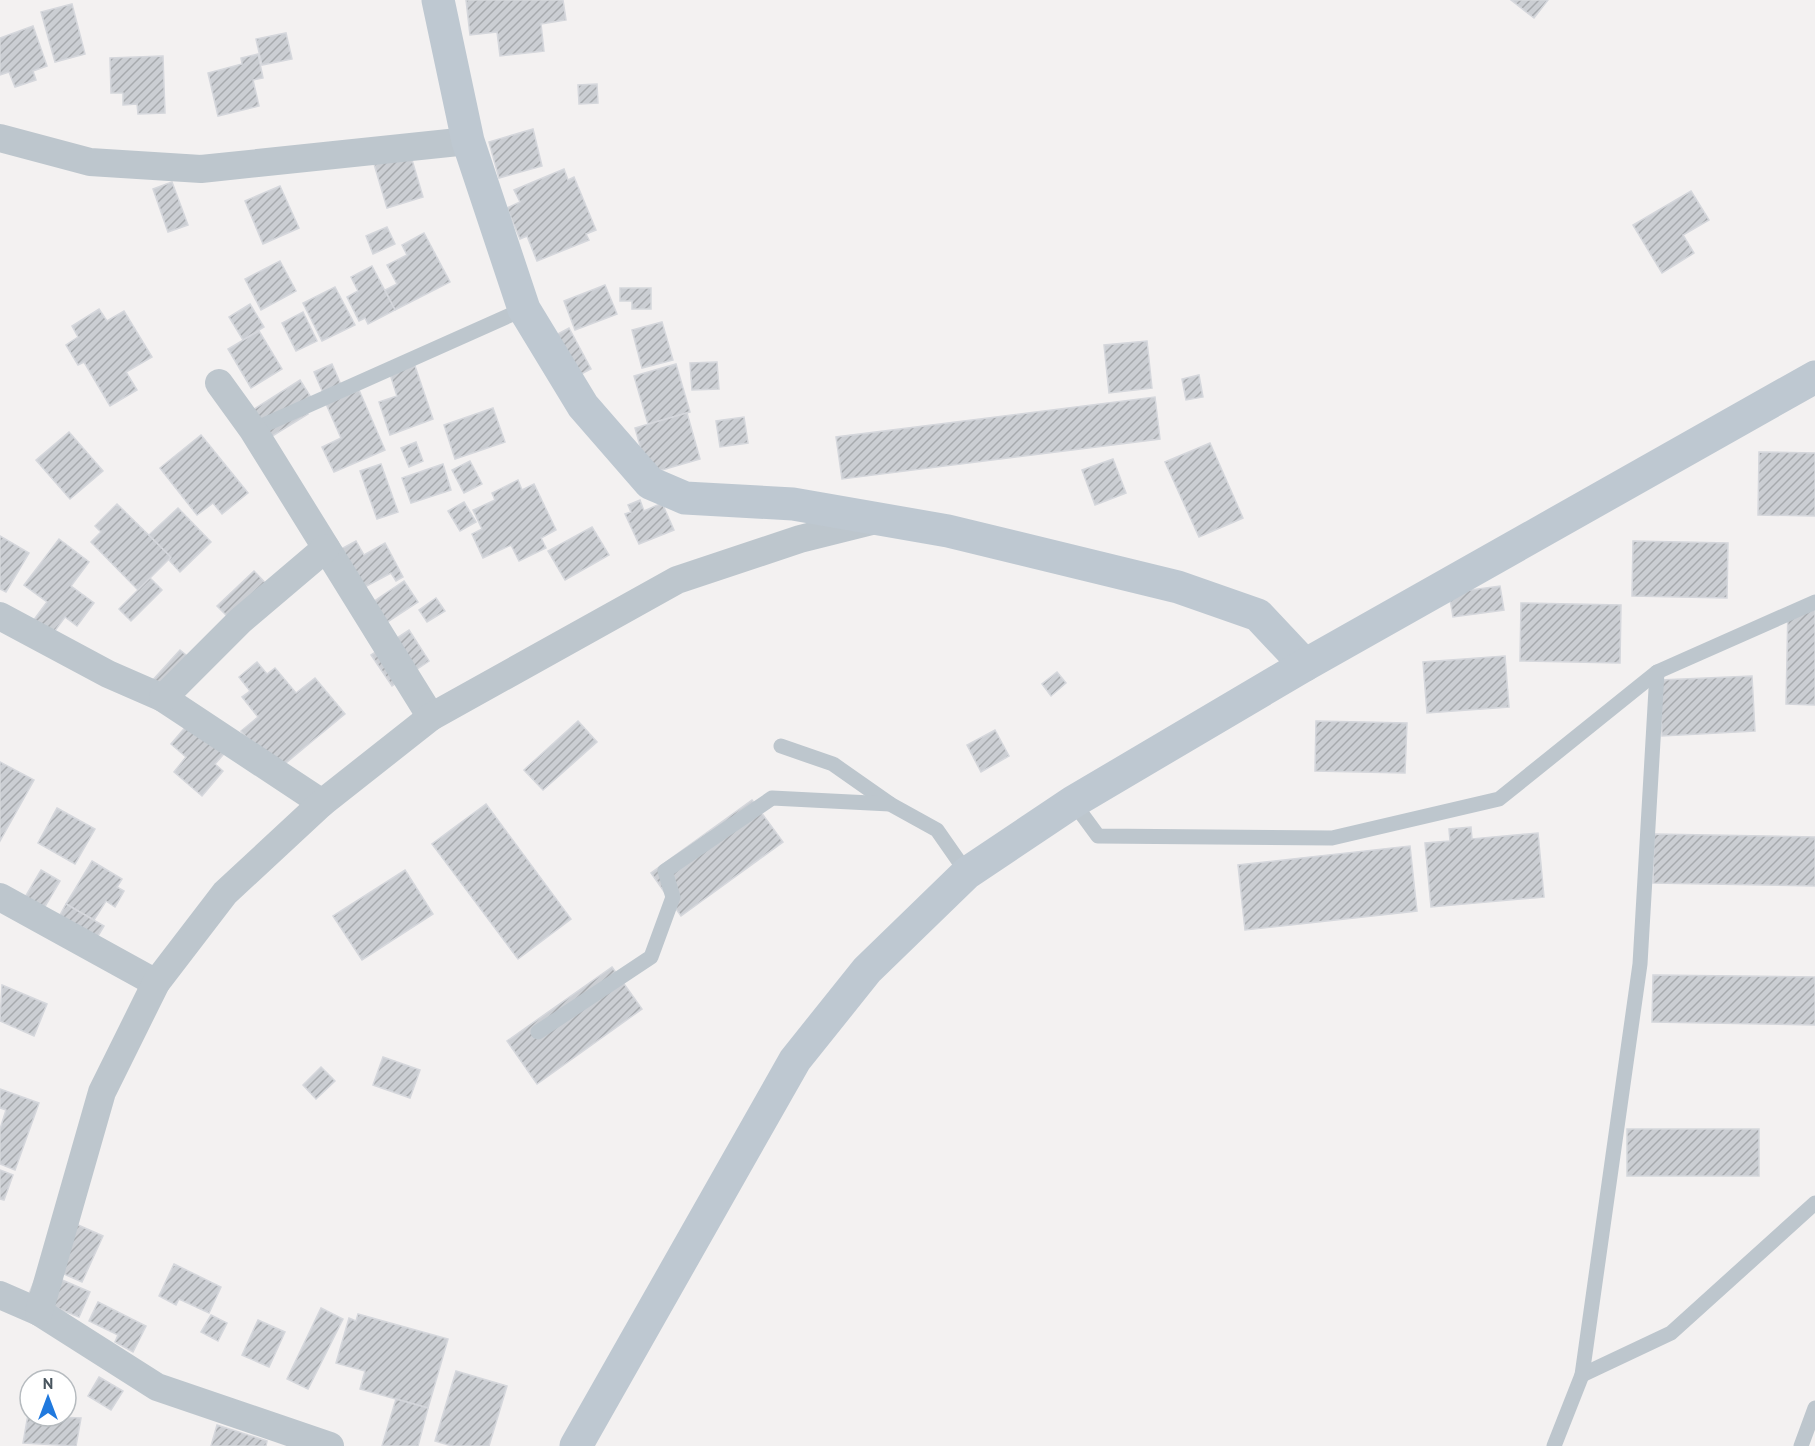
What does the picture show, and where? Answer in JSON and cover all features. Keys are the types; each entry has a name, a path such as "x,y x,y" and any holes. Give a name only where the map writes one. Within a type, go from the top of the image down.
{"street":[{"path":"438,0 468,141 524,309 583,406 650,483 685,498 793,504 948,531 1178,587 1258,615 1305,665"},
{"path":"0,138 90,162 201,169 468,141"},
{"path":"576,1446 795,1060 867,970 967,873 1073,802 1305,665 1815,377"},
{"path":"219,383 253,430 431,717"},
{"path":"39,1312 102,1092 156,983 225,893 322,803 431,717 677,580 800,539 877,519"},
{"path":"164,698 240,621 326,548"},
{"path":"0,616 108,674 164,698 322,803"},
{"path":"0,897 156,983"},
{"path":"0,1296 39,1312 157,1387 330,1446"}],"lane":[{"path":"253,430 524,309"},
{"path":"1073,802 1098,836 1332,838 1499,799 1658,672 1815,602"},
{"path":"1554,1446 1582,1375 1640,964 1658,672"},
{"path":"781,746 833,764 890,804 937,831 967,873"},
{"path":"538,1032 651,957 673,897 665,871 772,798 890,804"},
{"path":"1582,1375 1671,1333 1815,1203"},
{"path":"1801,1446 1815,1408"}],"building":[{"path":"466,0 563,0 566,20 541,24 544,51 500,56 497,32 470,35"},
{"path":"1511,0 1548,0 1534,18"},
{"path":"72,4 85,54 55,62 41,12"},
{"path":"33,26 47,66 33,71 36,80 15,87 9,72 0,75 0,38"},
{"path":"286,33 292,59 262,65 256,39"},
{"path":"258,54 263,78 253,80 259,106 218,116 208,73 242,64 241,58"},
{"path":"163,56 165,113 138,114 137,104 123,105 123,93 111,93 110,58"},
{"path":"597,84 598,103 579,104 578,85"},
{"path":"533,129 542,166 499,178 489,142"},
{"path":"410,153 423,197 387,208 374,164"},
{"path":"564,169 568,180 574,177 596,230 586,234 589,240 537,261 527,236 520,239 507,208 520,202 514,190"},
{"path":"172,182 188,225 168,232 153,189"},
{"path":"280,186 299,228 263,244 245,201"},
{"path":"1691,191 1709,220 1683,235 1694,253 1662,273 1633,225"},
{"path":"387,227 395,244 373,254 366,236"},
{"path":"424,233 450,282 395,310 385,290 397,284 387,265 407,255 402,245"},
{"path":"280,261 296,291 261,310 245,279"},
{"path":"372,266 395,310 368,324 365,318 359,321 347,297 358,291 351,277"},
{"path":"605,285 617,314 575,330 564,301"},
{"path":"335,287 355,325 322,341 303,303"},
{"path":"620,288 651,288 651,309 632,309 632,301 620,301"},
{"path":"250,304 264,327 243,340 229,317"},
{"path":"99,309 107,321 124,311 152,357 126,372 137,390 110,406 84,362 78,365 66,345 78,337 72,326"},
{"path":"303,312 317,341 296,351 282,323"},
{"path":"662,322 673,360 642,368 632,330"},
{"path":"569,328 591,369 560,385 539,344"},
{"path":"259,331 282,369 251,388 228,349"},
{"path":"1147,341 1152,388 1109,393 1104,345"},
{"path":"717,362 719,389 692,390 690,363"},
{"path":"414,363 433,419 390,435 379,402 397,396 389,371"},
{"path":"332,364 345,394 327,402 314,372"},
{"path":"676,364 690,412 648,424 634,376"},
{"path":"1199,375 1203,397 1186,400 1182,379"},
{"path":"300,380 312,399 302,405 308,414 258,445 243,416"},
{"path":"359,390 385,450 334,472 322,447 341,438 326,404"},
{"path":"1155,397 1160,439 842,479 836,437"},
{"path":"493,408 505,442 455,459 444,425"},
{"path":"687,413 700,459 648,474 635,428"},
{"path":"744,417 748,443 720,447 716,421"},
{"path":"69,432 103,471 70,499 36,460"},
{"path":"201,435 248,493 222,514 213,503 197,515 160,468"},
{"path":"416,442 423,461 409,467 401,448"},
{"path":"1210,443 1243,518 1199,537 1165,462"},
{"path":"1759,452 1815,453 1815,516 1758,515"},
{"path":"1113,459 1126,493 1095,505 1082,470"},
{"path":"470,461 482,484 464,493 452,470"},
{"path":"381,464 398,512 377,519 360,471"},
{"path":"443,464 451,490 411,503 402,478"},
{"path":"518,480 522,490 534,484 556,530 541,538 546,548 519,561 511,545 483,558 472,534 482,529 473,510 495,500 492,493"},
{"path":"640,500 644,511 662,503 674,530 639,544 625,514 631,512 628,505"},
{"path":"464,502 476,522 460,531 448,511"},
{"path":"117,504 171,557 138,590 91,542 101,532 95,526"},
{"path":"178,508 211,542 180,572 169,560 171,557 149,535"},
{"path":"592,527 609,555 565,580 548,551"},
{"path":"0,536 29,553 6,592 0,589"},
{"path":"59,539 89,562 71,586 94,603 77,626 65,617 49,639 30,625 47,602 24,585"},
{"path":"356,541 364,555 385,543 403,577 396,581 391,573 363,588 341,549"},
{"path":"1633,541 1728,543 1727,598 1632,596"},
{"path":"254,571 275,593 239,628 217,606"},
{"path":"150,578 162,590 131,621 119,609"},
{"path":"404,581 418,602 366,636 370,604"},
{"path":"1500,586 1504,610 1453,617 1449,593"},
{"path":"436,598 445,611 427,622 419,610"},
{"path":"1521,603 1621,605 1620,663 1520,661"},
{"path":"1788,607 1815,607 1815,705 1786,704"},
{"path":"409,630 429,661 392,686 371,655"},
{"path":"180,650 197,664 167,697 151,682"},
{"path":"1505,656 1509,707 1427,713 1423,662"},
{"path":"257,662 267,674 275,668 296,693 315,678 345,714 281,767 262,756 241,731 258,717 242,697 250,691 239,677"},
{"path":"1057,672 1066,683 1051,696 1042,684"},
{"path":"1752,676 1755,731 1662,736 1660,680"},
{"path":"194,717 229,748 215,764 223,771 202,796 174,772 186,757 171,744"},
{"path":"578,721 597,742 543,790 524,770"},
{"path":"1316,721 1407,723 1405,773 1315,771"},
{"path":"995,730 1009,756 981,772 967,745"},
{"path":"0,762 34,780 0,841"},
{"path":"752,800 783,842 681,916 651,873"},
{"path":"486,804 571,919 518,959 432,844"},
{"path":"57,808 95,829 75,864 38,843"},
{"path":"1471,827 1472,839 1538,833 1544,897 1431,907 1425,843 1450,841 1449,829"},
{"path":"1654,834 1815,837 1815,886 1653,883"},
{"path":"1410,846 1417,911 1245,930 1238,865"},
{"path":"92,861 122,879 117,887 124,891 115,907 106,901 94,920 66,904"},
{"path":"41,870 60,881 40,915 21,904"},
{"path":"405,870 433,914 362,960 333,916"},
{"path":"66,904 104,926 92,946 55,924"},
{"path":"612,967 642,1009 537,1084 507,1041"},
{"path":"1653,975 1815,977 1815,1025 1652,1022"},
{"path":"2,985 47,1004 34,1036 0,1021"},
{"path":"383,1057 420,1070 410,1098 373,1085"},
{"path":"321,1067 335,1081 316,1099 303,1085"},
{"path":"0,1089 39,1103 15,1170 0,1164 0,1129 6,1110 0,1108"},
{"path":"1627,1129 1759,1129 1759,1176 1627,1176"},
{"path":"0,1170 13,1175 4,1200 0,1199"},
{"path":"69,1221 103,1236 82,1282 48,1267"},
{"path":"174,1264 221,1287 209,1313 179,1299 176,1305 159,1296"},
{"path":"39,1270 90,1292 79,1317 28,1296"},
{"path":"98,1302 146,1326 133,1352 115,1342 118,1335 89,1321"},
{"path":"321,1308 343,1319 308,1389 287,1379"},
{"path":"358,1314 448,1339 428,1408 360,1389 365,1371 336,1363 349,1318 356,1321"},
{"path":"211,1315 227,1323 218,1341 201,1332"},
{"path":"258,1320 285,1332 269,1367 242,1355"},
{"path":"456,1371 507,1386 489,1446 452,1446 435,1441"},
{"path":"99,1377 123,1391 111,1410 88,1396"},
{"path":"396,1399 428,1408 418,1446 382,1446"},
{"path":"78,1418 81,1418 76,1446 23,1443 26,1428 78,1428"},
{"path":"217,1425 267,1441 266,1446 211,1446"}]}
